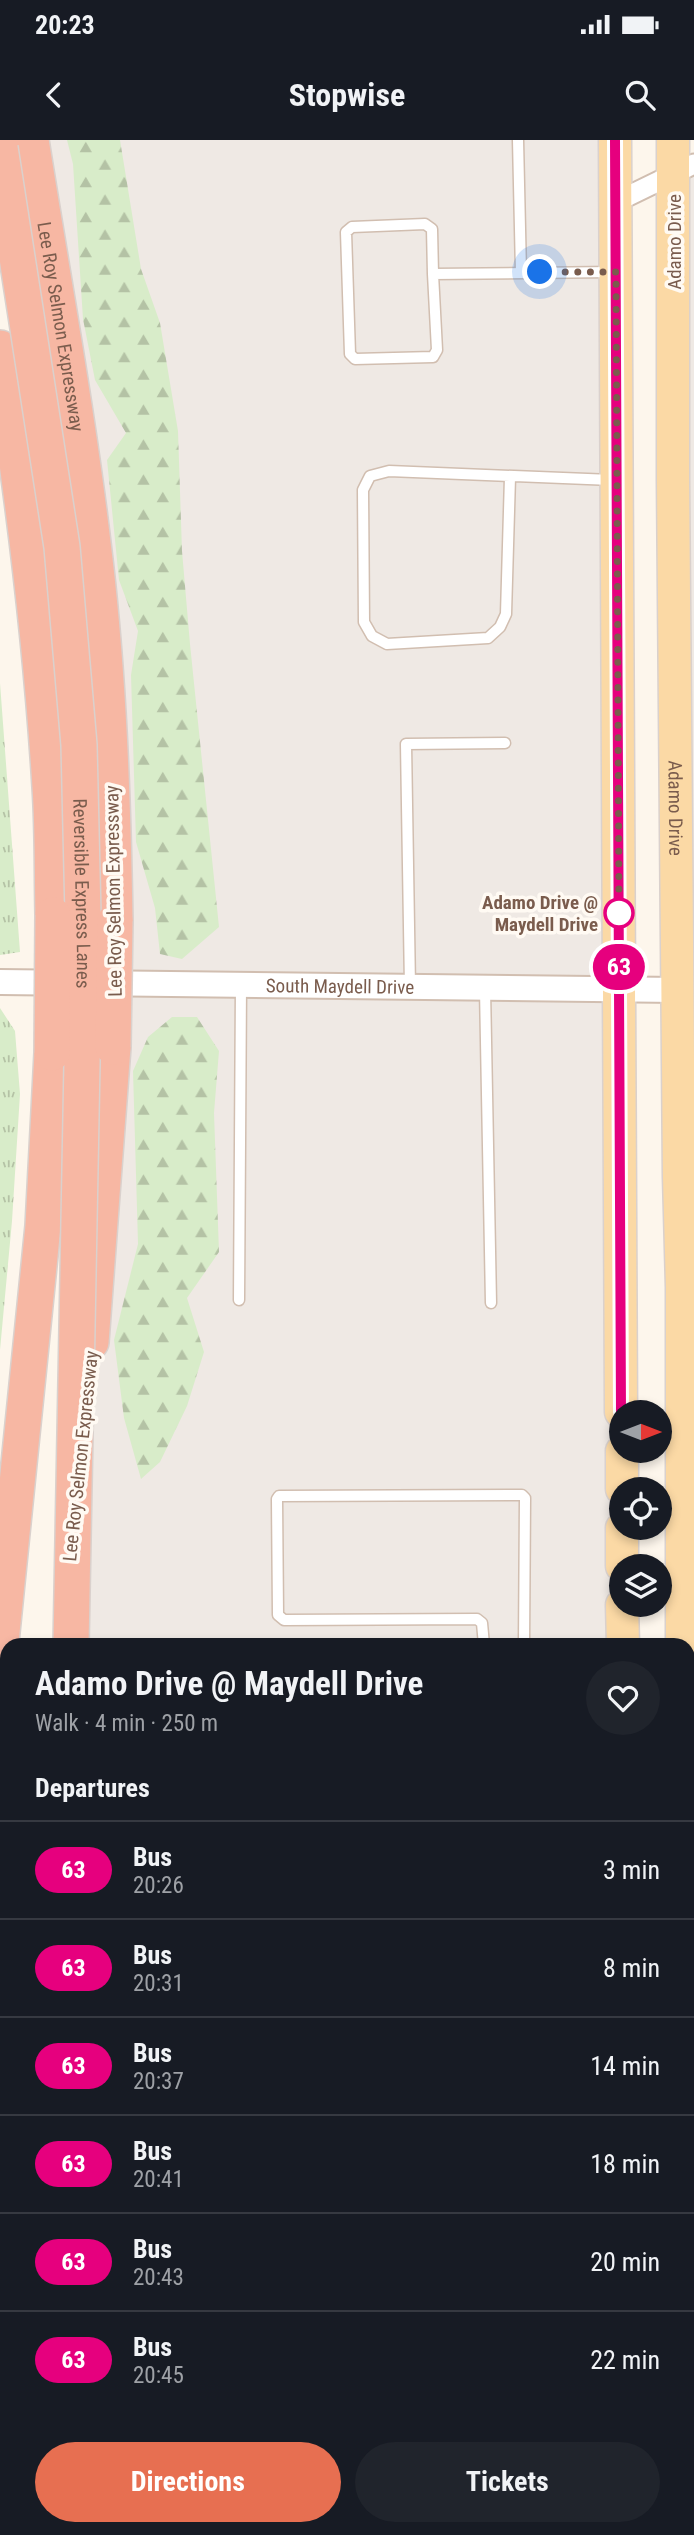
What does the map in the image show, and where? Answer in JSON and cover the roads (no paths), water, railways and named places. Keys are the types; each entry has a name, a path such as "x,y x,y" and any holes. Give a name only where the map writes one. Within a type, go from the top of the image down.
{"highway":[{"name":"Lee Roy Selmon Expressway","path":"31,140 84,474 95,562 110,740 115,921 113,1047 98,1269 62,1638"},
{"name":"Reversible Express Lanes","path":"0,148 62,547 80,758 84,957 71,1638"},
{"path":"0,348 37,614 50,790 53,915 52,1053 43,1226 1,1638"}],"main road":[{"path":"615,140 621,1400"},
{"name":"Adamo Drive","path":"672,1599 688,1528 688,1287 682,1098 680,706 679,226 684,169 673,140"},
{"name":"Adamo Drive","path":"672,1607 680,1638"},
{"path":"622,1617 623,1638"}],"street":[{"path":"616,202 684,169"},
{"name":"South Maydell Drive","path":"0,982 682,990"}],"lane":[{"path":"518,140 521,273"},
{"path":"425,224 432,229 433,274 437,350 433,357 355,359 350,354 346,232 352,226 425,224"},
{"path":"433,274 616,272"},
{"path":"510,477 506,614 500,627 488,638 387,644 372,636 364,622 363,491 370,476 389,471 616,481"},
{"path":"410,987 406,744 505,743"},
{"path":"239,1300 241,985"},
{"path":"485,988 491,1303"},
{"path":"483,1638 482,1623 477,1619 281,1618 278,1615 279,1496 522,1495 524,1638"}],"place":[{"name":"Adamo Drive @ Maydell Drive","path":"619,913"}]}
